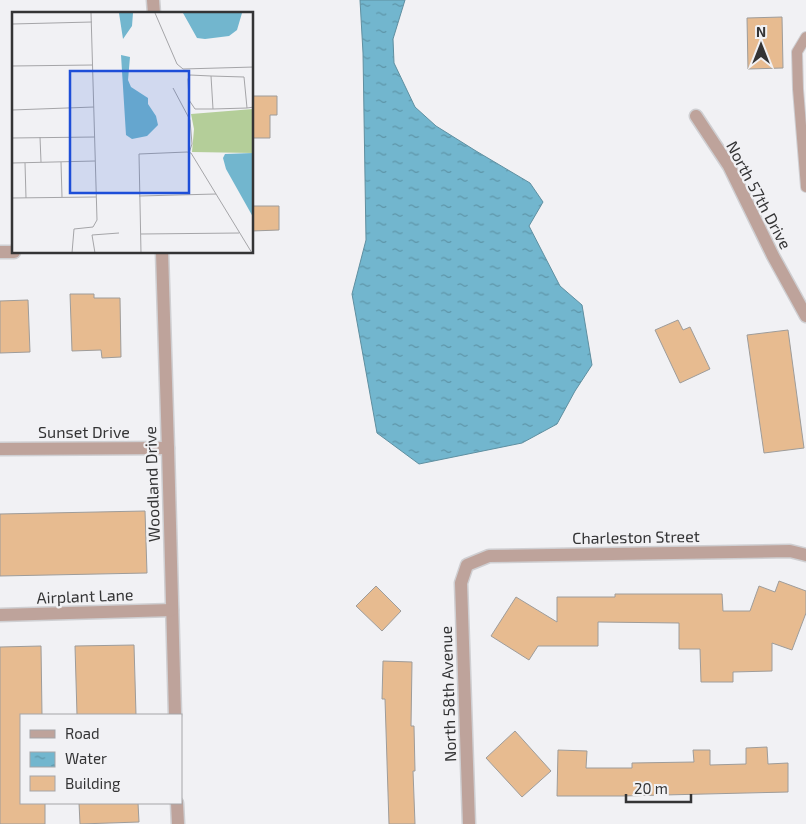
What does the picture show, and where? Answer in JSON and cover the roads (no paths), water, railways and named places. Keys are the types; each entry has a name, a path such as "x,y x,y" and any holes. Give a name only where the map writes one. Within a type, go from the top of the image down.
{"street":[{"name":"North 57th Drive","path":"696,116 729,166 773,256 806,316"},
{"name":"Woodland Drive","path":"162,254 175,714"},
{"name":"Sunset Drive","path":"0,449 168,448"},
{"name":"Charleston Street","path":"467,565 489,556 790,551 806,555"},
{"name":"North 58th Avenue","path":"467,565 461,583 469,824"},
{"name":"Airplant Lane","path":"0,615 172,610"},
{"path":"177,804 178,824"}],"lane":[{"path":"806,37 797,52 806,188"}],"water":[{"path":"360,0 405,0 393,39 394,63 415,107 436,126 530,183 543,202 529,226 560,286 582,305 592,365 557,424 522,443 419,464 377,433 352,294 366,240 363,53"}]}
